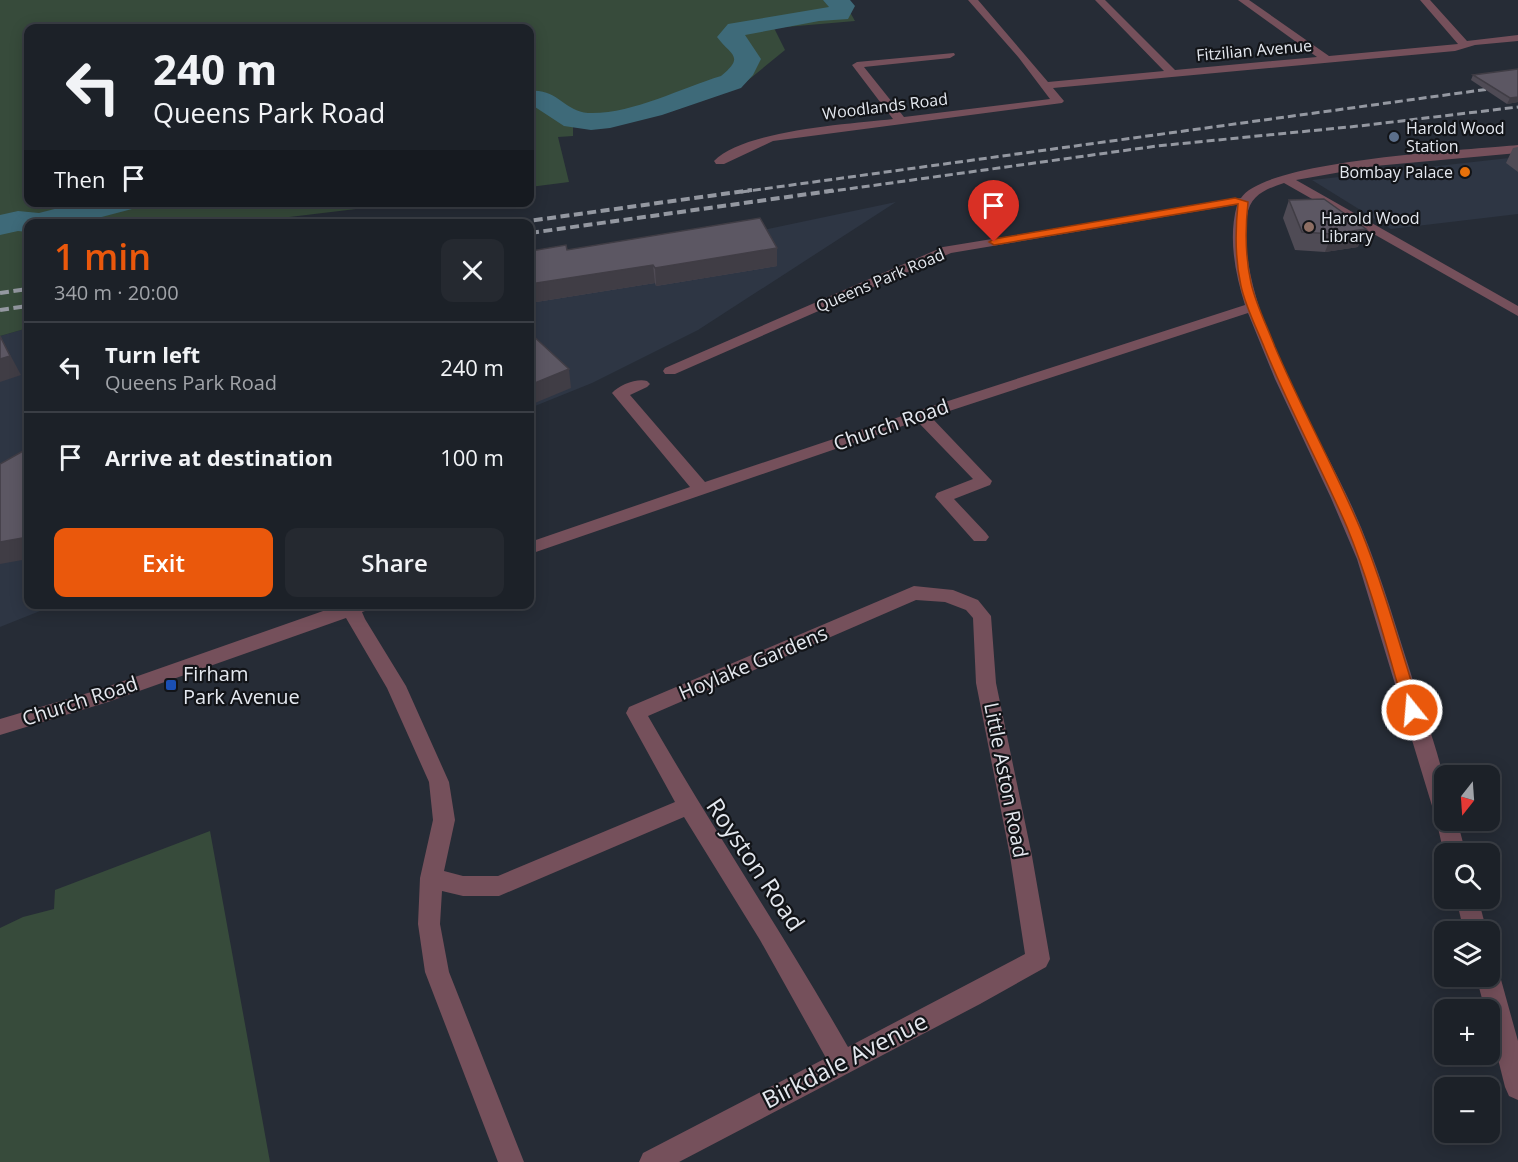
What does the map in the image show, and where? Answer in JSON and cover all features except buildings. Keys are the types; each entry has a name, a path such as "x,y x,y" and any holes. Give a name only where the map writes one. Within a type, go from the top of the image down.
{"street":[{"path":"973,0 1046,85"},
{"path":"1100,0 1173,74"},
{"path":"1243,0 1328,60"},
{"path":"1425,0 1464,44"},
{"name":"Fitzilian Avenue","path":"1046,85 1455,48 1464,44 1518,38"},
{"path":"900,120 858,64 950,55"},
{"name":"Woodlands Road","path":"720,161 730,154 771,138 1058,101 1046,85"},
{"path":"1434,781 1376,592 1353,528 1293,402 1246,285 1241,255 1240,227 1243,202 1254,190 1284,178 1358,166 1518,149"},
{"path":"1284,178 1518,312"},
{"name":"Queens Park Road","path":"670,371 948,250 1235,201 1243,202"},
{"name":"Church Road","path":"534,547 920,415 1242,309 1254,309"},
{"path":"642,384 620,393 700,489"},
{"path":"920,415 984,481 943,497 980,537"},
{"name":"Hoylake Gardens","path":"688,806 636,713 914,593 947,595 972,605"},
{"name":"Little Aston Road","path":"972,605 982,616 986,682 1021,856 1038,959"},
{"name":"Church Road","path":"0,727 101,697 352,609"},
{"path":"358,609 356,620 396,686 439,782 444,820 431,878 429,924 437,972 511,1162"},
{"name":"Royston Road","path":"431,878 463,886 499,886 688,806 732,871 782,953 842,1062"},
{"name":"Birkdale Avenue","path":"651,1162 972,996 1038,959"},
{"path":"1491,987 1518,1087"}],"shaded area":[{"path":"1518,157 1518,214 1391,229 1312,180"},
{"path":"896,202 698,330 592,383 534,406 534,267 721,239"},
{"path":"24,329 24,609 45,609 0,627 0,336"}],"green space":[{"path":"0,0 843,0 855,21 774,28 785,50 741,86 619,121 573,126 573,136 558,137 569,182 534,186 534,24 24,24 24,207 373,207 272,219 24,219 24,329 0,336"},
{"path":"210,831 270,1162 0,1162 0,928 23,917 54,909 55,890"}],"waterway":[{"path":"534,99 540,98 570,119 591,122 610,120 652,109 731,82 739,76 748,59 743,49 730,37 737,29 819,14 839,14 843,6 835,0"},
{"path":"55,219 101,207"},
{"path":"0,225 24,222"}],"railway":[{"path":"741,192 1518,85"},
{"path":"826,192 1157,146 1359,126 1518,107"},
{"path":"534,220 752,190"},
{"path":"534,232 837,190"},
{"path":"0,293 24,290"},
{"path":"0,310 24,307"}],"place":[{"name":"Harold Wood Station","path":"1394,137"},
{"name":"Bombay Palace","path":"1465,172"},
{"name":"Harold Wood Library","path":"1309,227"},
{"name":"Firham Park Avenue","path":"171,685"}],"route":[{"path":"994,242 1235,201 1243,202 1240,227 1241,255 1246,285 1270,350 1353,528 1376,592 1412,710"}]}
